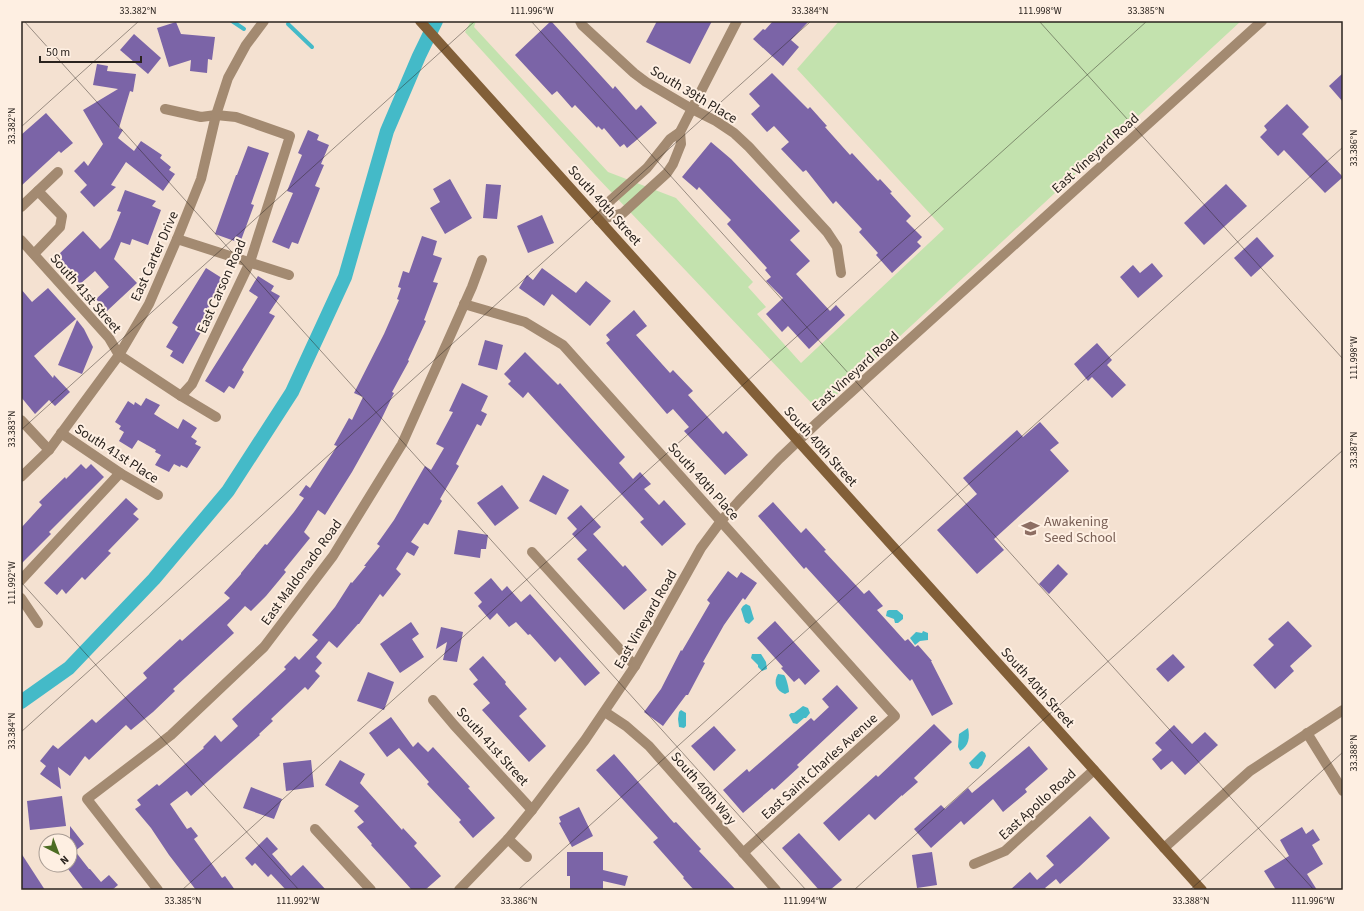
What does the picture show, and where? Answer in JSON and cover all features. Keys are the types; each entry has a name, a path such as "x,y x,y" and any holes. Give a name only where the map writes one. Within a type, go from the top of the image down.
{"main road":[{"name":"South 40th Street","path":"420,21 1202,890"}],"street":[{"name":"East Carter Drive","path":"21,477 49,450 60,433 119,355 149,304 178,239 201,179 216,115 228,78 246,45 264,21"},
{"name":"South 39th Place","path":"580,21 582,25 634,73 659,91 716,120 734,133 749,147 827,232 837,246 841,272"},
{"path":"599,220 611,200 647,168 670,139 680,132 738,21"},
{"name":"East Vineyard Road","path":"460,890 508,839 585,740 635,666 702,548 721,521 744,495 798,441 1262,21"},
{"path":"165,109 201,117 216,115"},
{"name":"East Carson Road","path":"181,396 192,384 250,262 290,136 236,117 216,115"},
{"path":"599,220 623,213 659,180 673,164 681,144 680,132"},
{"path":"647,168 659,180"},
{"path":"21,207 58,172"},
{"name":"South 41st Street","path":"34,254 60,227 62,216 38,191"},
{"path":"178,239 289,275"},
{"name":"South 41st Street","path":"21,240 109,338 119,355 216,417"},
{"name":"East Maldonado Road","path":"158,890 87,799 171,735 264,647 333,556 402,444 482,260"},
{"name":"South 40th Place","path":"464,304 525,322 563,345 895,716"},
{"path":"21,420 49,450"},
{"name":"South 41st Place","path":"60,433 120,473 158,495"},
{"path":"21,580 120,473"},
{"path":"532,552 635,666"},
{"path":"21,598 38,623"},
{"name":"South 41st Street","path":"433,700 532,810"},
{"path":"1164,848 1250,771 1343,710"},
{"name":"South 40th Way","path":"605,712 626,726 649,746 776,890"},
{"name":"East Saint Charles Avenue","path":"743,853 895,716"},
{"path":"1307,733 1343,791"},
{"name":"East Apollo Road","path":"974,864 1006,851 1094,770"},
{"path":"315,829 371,890"},
{"path":"508,839 527,857"}],"green space":[{"path":"471,21 476,21 474,27 608,172 676,198 753,282 748,287 766,307 757,314 801,363 944,229 797,69 839,21 1241,21 819,411 594,174 465,32"}],"water":[{"path":"746,604 750,606 754,619 749,624 745,622 741,609"},
{"path":"897,610 903,615 903,619 898,623 895,623 894,619 886,616 887,611"},
{"path":"923,631 928,633 928,640 920,641 915,645 910,638 916,632 922,633"},
{"path":"752,654 761,654 766,662 767,669 762,671 758,667 758,665 751,658"},
{"path":"778,674 785,676 789,692 785,694 779,691 776,686 776,677"},
{"path":"803,706 808,708 810,713 806,718 797,724 793,723 789,715"},
{"path":"681,710 686,713 686,726 684,728 679,727 678,719 679,712"},
{"path":"968,728 969,735 967,744 960,751 958,747 959,734"},
{"path":"982,751 986,756 982,765 978,769 972,768 969,763"}],"building":[{"path":"551,21 613,89 615,86 636,110 641,105 657,123 627,148 624,144 620,147 604,128 602,130 598,126 597,128 575,105 572,108 557,91 552,95 515,55"},
{"path":"657,21 712,21 690,64 646,42"},
{"path":"773,21 809,21 791,40 799,47 783,66 753,39 763,29 765,30"},
{"path":"176,22 181,34 215,37 212,60 208,59 207,73 190,71 191,60 169,67 157,28"},
{"path":"134,34 161,58 148,74 120,50"},
{"path":"97,64 108,66 107,71 136,74 133,92 130,91 119,128 123,130 118,138 134,151 141,141 162,155 160,158 171,167 169,170 175,174 163,191 126,162 111,185 116,187 94,207 80,192 87,185 74,171 84,161 88,166 103,144 83,110 118,89 93,85"},
{"path":"772,73 808,109 810,107 827,126 825,127 850,155 852,153 878,181 880,179 892,192 890,193 911,216 906,221 922,237 917,242 921,246 892,273 876,255 878,253 859,232 862,229 836,201 833,204 806,170 803,172 781,149 789,142 774,126 767,132 751,114 760,106 749,94"},
{"path":"1343,73 1343,102 1329,86"},
{"path":"1287,104 1309,127 1302,134 1343,177 1325,193 1284,150 1278,156 1260,137 1267,130 1264,126"},
{"path":"46,113 73,143 61,153 59,151 21,186 21,135"},
{"path":"308,130 319,135 317,140 329,145 321,164 324,165 315,186 320,188 298,244 292,242 289,249 272,242 293,193 287,191 302,155 298,153"},
{"path":"711,142 731,159 800,231 790,240 810,261 796,274 830,311 836,305 845,315 809,349 788,326 782,332 766,314 783,298 766,281 771,277 765,270 767,268 727,224 731,220 699,187 697,190 682,177"},
{"path":"248,146 269,153 251,204 254,205 240,243 215,234"},
{"path":"450,179 472,218 445,234 430,208 440,202 433,189"},
{"path":"486,184 501,185 497,219 483,218"},
{"path":"1226,184 1247,206 1204,245 1184,223"},
{"path":"125,190 156,201 152,206 161,210 148,245 132,239 130,245 121,242 114,259 137,283 107,311 96,299 109,287 95,271 80,284 57,256 83,231 100,249 110,239 121,212 117,211"},
{"path":"542,215 554,243 528,253 517,226"},
{"path":"422,236 437,241 433,255 442,258 433,282 438,283 424,320 426,321 408,360 409,361 392,392 394,393 380,422 352,472 325,515 318,510 304,532 310,538 284,570 286,572 266,596 251,611 245,606 227,625 234,633 173,689 175,691 153,712 131,730 126,725 89,760 85,756 70,776 58,767 61,789 40,774 46,766 40,761 53,745 58,749 92,719 96,723 147,678 143,673 180,639 182,641 230,598 224,593 265,544 267,545 304,498 299,495 306,485 310,488 337,446 334,445 349,418 352,420 363,397 354,393 384,334 399,300 397,299 401,288 398,287 403,271 409,273"},
{"path":"1257,237 1274,256 1251,277 1234,258"},
{"path":"1152,263 1163,276 1138,298 1120,277 1133,265 1140,273"},
{"path":"206,268 225,280 199,325 204,327 183,364 170,356 173,351 166,347 178,327 172,323"},
{"path":"542,268 576,293 586,281 611,301 590,326 552,294 544,306 519,288 527,275 533,280"},
{"path":"258,276 274,286 271,291 280,296 269,313 275,316 242,370 244,372 234,389 229,386 224,393 205,381 258,297 249,291"},
{"path":"48,288 76,319 34,356 53,378 54,375 70,392 55,406 49,400 35,414 21,397 21,289 32,302"},
{"path":"634,310 647,326 636,335 670,373 673,370 693,391 688,395 723,434 726,431 748,455 725,475 684,431 689,427 673,409 667,414 606,343 610,340 606,335"},
{"path":"77,320 84,329 93,347 82,374 58,365"},
{"path":"485,340 503,345 497,370 478,365"},
{"path":"1097,343 1112,360 1107,365 1126,385 1112,398 1092,377 1088,381 1074,364"},
{"path":"525,352 558,385 560,383 625,457 619,463 633,479 640,472 651,484 644,489 659,505 664,500 686,524 662,546 640,522 644,519 528,392 523,398 508,384 511,381 504,374"},
{"path":"462,383 488,396 481,411 487,414 481,426 477,424 456,464 459,466 440,499 442,501 428,525 424,523 411,542 419,547 414,556 407,552 396,569 401,574 383,597 380,594 359,624 337,648 329,641 316,657 322,663 315,671 320,676 308,690 305,687 271,719 273,721 259,734 260,735 191,796 187,791 170,804 187,829 191,827 198,836 194,839 222,878 225,876 235,890 196,890 169,855 151,828 135,809 141,805 137,800 157,784 159,786 204,748 203,747 215,735 221,742 238,726 232,719 286,669 284,667 295,656 299,660 318,640 312,635 335,607 351,582 352,583 366,566 364,566 380,546 377,544 394,520 425,466 431,470 444,448 436,444 453,412 449,411"},
{"path":"146,398 160,405 154,414 178,429 183,419 197,428 191,437 197,441 195,444 201,447 187,468 174,464 169,472 155,465 161,455 155,452 156,450 138,440 132,449 119,441 124,432 119,429 121,426 115,422 128,401 134,405 135,402 141,406"},
{"path":"1040,422 1059,443 1050,450 1069,471 994,539 1004,550 977,574 937,530 977,494 963,478 1017,430 1023,437"},
{"path":"81,464 86,469 91,464 104,477 49,532 51,534 21,564 21,528 42,505 39,502"},
{"path":"543,475 569,490 556,515 529,501"},
{"path":"502,485 519,508 495,526 477,503"},
{"path":"126,498 138,509 133,514 139,519 108,551 111,553 85,580 82,577 66,594 62,589 57,595 44,583"},
{"path":"773,502 801,533 806,528 826,550 824,551 864,594 869,590 883,606 877,610 905,641 908,639 915,647 918,645 932,661 953,704 932,716 912,679 910,681 806,567 804,569 758,516"},
{"path":"581,505 601,527 593,534 623,567 625,565 647,590 624,610 577,559 587,550 572,534 577,529 567,518"},
{"path":"458,530 488,535 486,549 481,549 480,558 454,554"},
{"path":"1058,564 1068,574 1049,594 1039,584"},
{"path":"728,571 737,578 741,572 757,583 745,600 743,598 724,625 703,662 705,663 688,695 686,695 663,726 644,712 661,689 681,650 682,651 710,603 707,600"},
{"path":"491,578 502,591 507,586 521,602 530,594 600,673 585,686 560,657 555,662 530,634 528,635 516,622 509,627 497,613 490,620 478,606 482,602 474,593"},
{"path":"775,621 820,671 805,685 799,678 794,682 781,668 783,667 757,638"},
{"path":"1288,621 1312,646 1290,666 1294,671 1275,689 1253,665 1274,645 1268,639"},
{"path":"411,622 419,634 412,639 424,657 400,673 380,644"},
{"path":"441,627 463,632 457,662 443,660 447,642 436,649"},
{"path":"1173,654 1185,667 1168,682 1156,669"},
{"path":"483,656 527,709 519,716 546,746 529,762 482,710 490,703 473,684 478,680 469,669"},
{"path":"368,672 394,682 384,710 357,701"},
{"path":"837,685 858,708 797,765 799,767 774,790 772,788 743,813 723,790 747,769 749,772 811,718 814,721 829,707 822,699"},
{"path":"391,717 413,747 418,742 428,752 433,747 470,787 468,788 495,818 473,838 459,822 461,820 427,784 429,782 399,748 387,757 369,733"},
{"path":"934,724 952,742 914,778 918,782 875,820 869,814 839,841 823,823 876,775 878,777"},
{"path":"1174,725 1192,744 1205,732 1218,745 1185,775 1172,761 1161,770 1152,759 1162,750 1155,743"},
{"path":"714,726 736,750 714,771 691,746"},
{"path":"1029,746 1048,769 1025,789 1027,792 1003,812 993,799 964,825 961,821 931,848 914,829 941,805 945,809 968,788 972,793"},
{"path":"614,754 674,823 676,822 701,849 699,851 736,890 694,890 683,878 684,877 653,842 658,838 596,770"},
{"path":"311,760 314,787 286,791 283,763"},
{"path":"340,760 365,774 360,783 402,830 403,828 417,843 414,846 441,876 425,890 412,890 371,845 372,844 357,827 364,822 354,811 359,806 325,785"},
{"path":"251,787 282,799 274,819 243,808"},
{"path":"62,796 66,826 30,830 27,801"},
{"path":"579,807 593,836 572,847 559,823 561,822 559,817"},
{"path":"1090,816 1110,838 1079,867 1060,884 1056,879 1045,888 1047,890 1010,890 1030,872 1037,880 1054,865 1046,856"},
{"path":"70,826 75,833 70,833"},
{"path":"1302,827 1306,834 1313,829 1320,840 1312,845 1323,864 1307,874 1317,890 1276,890 1264,871 1289,856 1280,840"},
{"path":"799,833 842,880 830,890 819,890 782,848"},
{"path":"78,836 84,844 78,849"},
{"path":"267,837 278,849 272,854 291,876 303,865 326,890 286,890 271,874 268,877 255,863 252,866 245,858"},
{"path":"567,852 603,852 603,870 628,876 625,886 603,881 603,889 570,889 570,876 567,876"},
{"path":"932,852 937,885 917,888 912,855"},
{"path":"21,853 45,890 21,890"},
{"path":"78,855 101,882 109,875 118,885 112,890 84,890 71,873 78,873"}],"waterway":[{"path":"232,21 244,29"},
{"path":"21,702 69,668 154,579 228,491 292,392 345,277 387,131 419,56 436,21"},
{"path":"288,24 312,47"}],"place":[{"name":"Awakening Seed School","path":"1031,529"}]}
